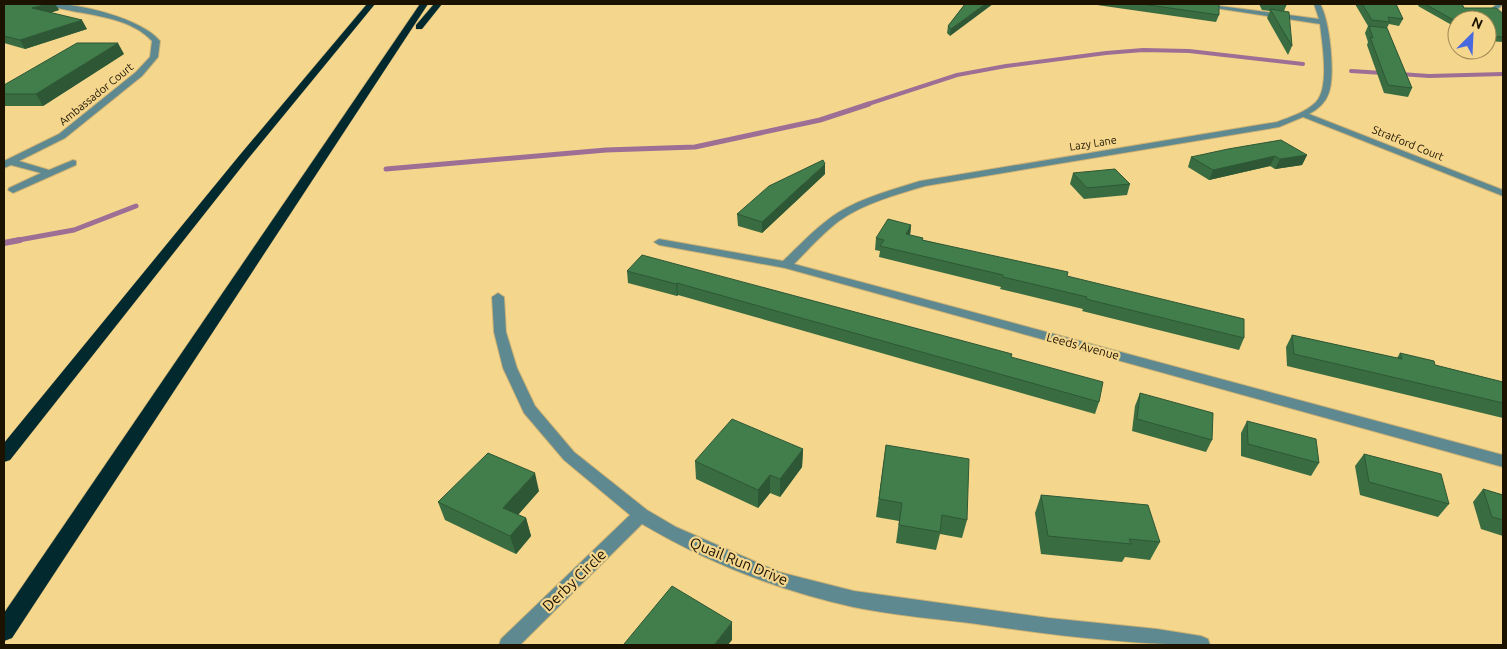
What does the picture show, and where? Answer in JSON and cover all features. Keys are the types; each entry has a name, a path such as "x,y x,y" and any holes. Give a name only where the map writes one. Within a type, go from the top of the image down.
{"highway":[{"path":"4,455 243,158 371,4"},
{"path":"4,631 374,82 424,4"},
{"path":"374,82 438,4"}],"street":[{"name":"Ambassador Court","path":"8,164 62,136 140,74 154,57 156,41 152,35 135,25 49,4"},
{"path":"1192,4 1323,22"},
{"name":"Lazy Lane","path":"786,265 811,240 843,214 878,197 923,184 1279,124 1304,115 1320,102 1327,92 1329,78 1323,22 1320,10 1316,4"},
{"path":"1500,5 1494,9 1503,17"},
{"name":"Stratford Court","path":"1304,115 1503,193"},
{"path":"13,190 73,163"},
{"path":"8,164 50,173"},
{"name":"Leeds Avenue","path":"659,242 786,265 1503,461"},
{"name":"Quail Run Drive","path":"498,297 500,332 510,368 530,410 569,456 641,515 670,532 776,578 854,599 1049,626 1157,637 1201,645"},
{"name":"Derby Circle","path":"508,645 641,515"}],"building":[{"path":"4,4 48,4 32,8 82,20 20,40 4,36"},
{"path":"965,4 985,4 951,29 948,26"},
{"path":"1142,4 1219,4 1219,15"},
{"path":"1362,4 1396,4 1403,19 1388,17 1390,22 1372,20"},
{"path":"1425,4 1462,4 1464,8 1496,8 1503,14 1503,37 1497,37 1497,10 1447,10 1447,16"},
{"path":"1270,9 1289,12 1292,46"},
{"path":"1369,26 1387,28 1412,88 1388,85 1370,37 1373,38"},
{"path":"77,43 118,43 36,94 4,94 4,85"},
{"path":"1281,140 1307,155 1280,159 1275,156 1213,170 1191,157 1228,149"},
{"path":"823,160 825,164 762,222 737,214 769,186"},
{"path":"1115,169 1130,184 1087,188 1073,173"},
{"path":"888,219 911,225 906,234 923,238 922,240 1068,272 1067,276 1244,319 1244,338 1086,299 1087,297 1003,277 1003,275 880,246 884,240 876,238"},
{"path":"642,255 1012,354 1011,357 1103,382 1099,402 677,283 627,271"},
{"path":"1292,335 1402,359 1400,353 1434,361 1435,365 1503,382 1503,403 1294,354"},
{"path":"1140,393 1213,413 1212,440 1137,419"},
{"path":"732,419 803,449 780,479 770,475 758,490 695,461"},
{"path":"1247,421 1316,439 1319,463 1248,444"},
{"path":"886,445 969,459 967,520 942,515 940,532 899,525 902,503 879,499"},
{"path":"488,453 535,473 503,508 526,518 510,536 438,502"},
{"path":"1364,454 1441,474 1449,504 1369,482"},
{"path":"1483,489 1503,495 1503,520 1492,517"},
{"path":"1041,495 1148,505 1160,542 1129,539 1131,544 1048,536"},
{"path":"672,586 732,622 714,645 624,644"}],"waterway":[{"path":"865,105 957,75 1006,66 1106,53 1143,50 1189,51 1303,64"},
{"path":"1351,71 1383,73"},
{"path":"1400,74 1429,76 1503,74"},
{"path":"386,169 606,150 695,147 820,120 869,104"},
{"path":"13,241 74,230 136,206"},
{"path":"4,243 20,240"}]}
